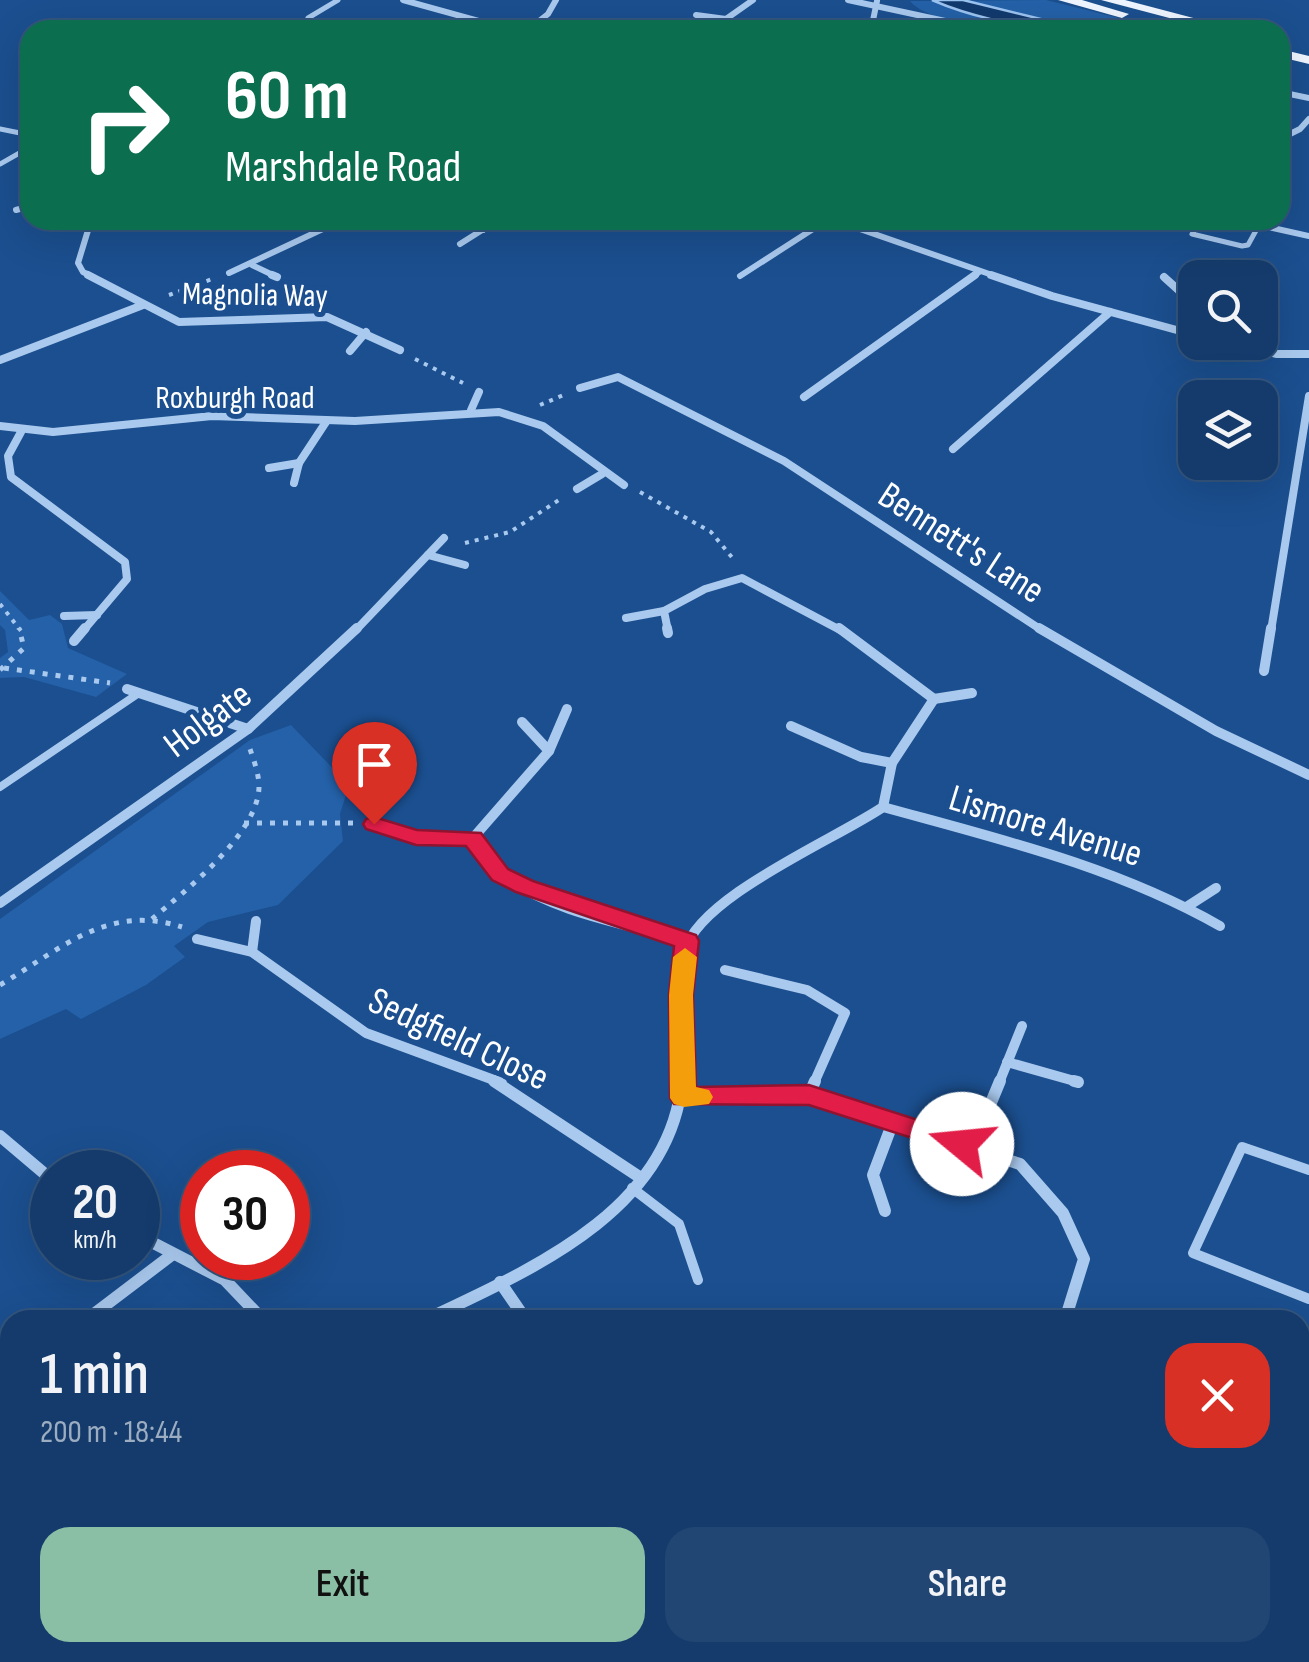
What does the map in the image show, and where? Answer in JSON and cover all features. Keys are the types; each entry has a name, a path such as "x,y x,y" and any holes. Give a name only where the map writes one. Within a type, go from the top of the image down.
{"main road":[{"path":"1065,0 1145,20"},
{"path":"1108,0 1191,20"}],"street":[{"path":"403,0 475,20"},
{"path":"420,5 428,0"},
{"path":"540,20 556,0"},
{"path":"696,15 726,18 753,0"},
{"path":"848,0 897,0"},
{"path":"876,2 947,20"},
{"path":"1290,134 1309,118"},
{"path":"16,210 20,209"},
{"name":"Magnolia Way","path":"88,230 78,263 84,272 143,305 188,324 327,317 400,350"},
{"path":"229,273 322,230"},
{"path":"460,244 483,230"},
{"path":"740,276 815,230"},
{"path":"859,230 979,272 1178,330"},
{"path":"1282,230 1309,236"},
{"path":"252,265 277,277"},
{"path":"804,397 979,272"},
{"path":"1164,277 1178,290"},
{"path":"0,360 143,305"},
{"path":"953,450 1110,312"},
{"name":"Magnolia Way","path":"350,351 366,332"},
{"path":"1278,350 1309,354"},
{"name":"Bennett's Lane","path":"580,388 618,377 784,460 1065,645 1216,732 1309,775"},
{"path":"471,410 479,392"},
{"path":"1264,672 1309,396"},
{"name":"Roxburgh Road","path":"0,426 21,432 68,433 156,419 211,416 326,422 404,419 471,410 514,416 545,428 602,474 624,486"},
{"path":"294,483 298,462 326,422"},
{"path":"21,432 8,456 11,477 125,562 127,579 74,641"},
{"path":"269,468 298,462"},
{"path":"578,489 602,474"},
{"name":"Holgate","path":"0,904 246,731 342,644 444,538"},
{"path":"428,555 465,565"},
{"path":"626,618 664,611 705,588 742,578 829,621 934,698 972,693"},
{"path":"664,611 668,634"},
{"path":"64,616 98,615"},
{"path":"127,690 246,731"},
{"path":"445,1310 589,1231 637,1183 658,1154 684,1098 681,995 687,941 733,894 850,832 884,807 892,763 934,698"},
{"path":"374,824 416,838 472,838 549,752 568,709"},
{"path":"522,722 549,752"},
{"path":"791,726 861,758 892,763"},
{"name":"Lismore Avenue","path":"884,807 1018,845 1157,891 1220,926"},
{"path":"472,838 500,875 525,887 687,941"},
{"path":"1188,906 1216,888"},
{"path":"252,952 256,921"},
{"name":"Sedgfield Close","path":"197,938 252,952 366,1033 438,1063 504,1084 637,1183"},
{"path":"725,970 812,992 836,1001 845,1013 809,1095"},
{"path":"973,1146 1022,1026"},
{"path":"1007,1062 1078,1082"},
{"path":"684,1098 809,1095 1020,1164 1063,1213 1084,1259 1068,1310"},
{"path":"885,1211 873,1175 893,1122"},
{"path":"0,1136 30,1161"},
{"path":"160,1247 225,1280 254,1310"},
{"path":"99,1310 173,1254"},
{"path":"500,1282 519,1310"}],"lane":[{"path":"308,18 338,0"},
{"path":"1195,230 1192,234 1242,246 1248,245 1256,230"},
{"path":"0,786 139,693"},
{"path":"1309,1170 1242,1147 1193,1253 1309,1299"},
{"path":"637,1183 679,1224 698,1280"}],"path":[{"path":"143,305 229,273"},
{"path":"400,350 479,392"},
{"path":"514,416 580,388"},
{"path":"624,486 710,532 738,564 742,578"},
{"path":"444,538 467,544 510,532 578,489"},
{"path":"0,604 21,630 24,648 2,669"},
{"path":"2,669 100,680 127,690"},
{"path":"152,918 189,888 244,822 260,792 246,731"},
{"path":"244,822 374,824"},
{"path":"0,985 74,936 139,916 179,924 197,938"}],"shaded area":[{"path":"932,0 963,0 1045,20 996,20"},
{"path":"1046,0 1127,20 950,20 928,13 910,1"},
{"path":"0,591 29,620 50,615 62,624 68,648 127,674 96,697 24,677 0,678 0,658 8,652 5,630 0,625"},
{"path":"291,725 349,785 340,814 343,841 278,905 208,922 174,946 185,957 146,985 81,1019 66,1009 0,1039 0,919 250,740"}],"slow traffic":[{"path":"685,957 681,995 684,1098 700,1097"}],"route":[{"path":"374,824 416,838 472,838 500,875 525,887 687,941 681,995 684,1098 809,1095 962,1144"}]}
